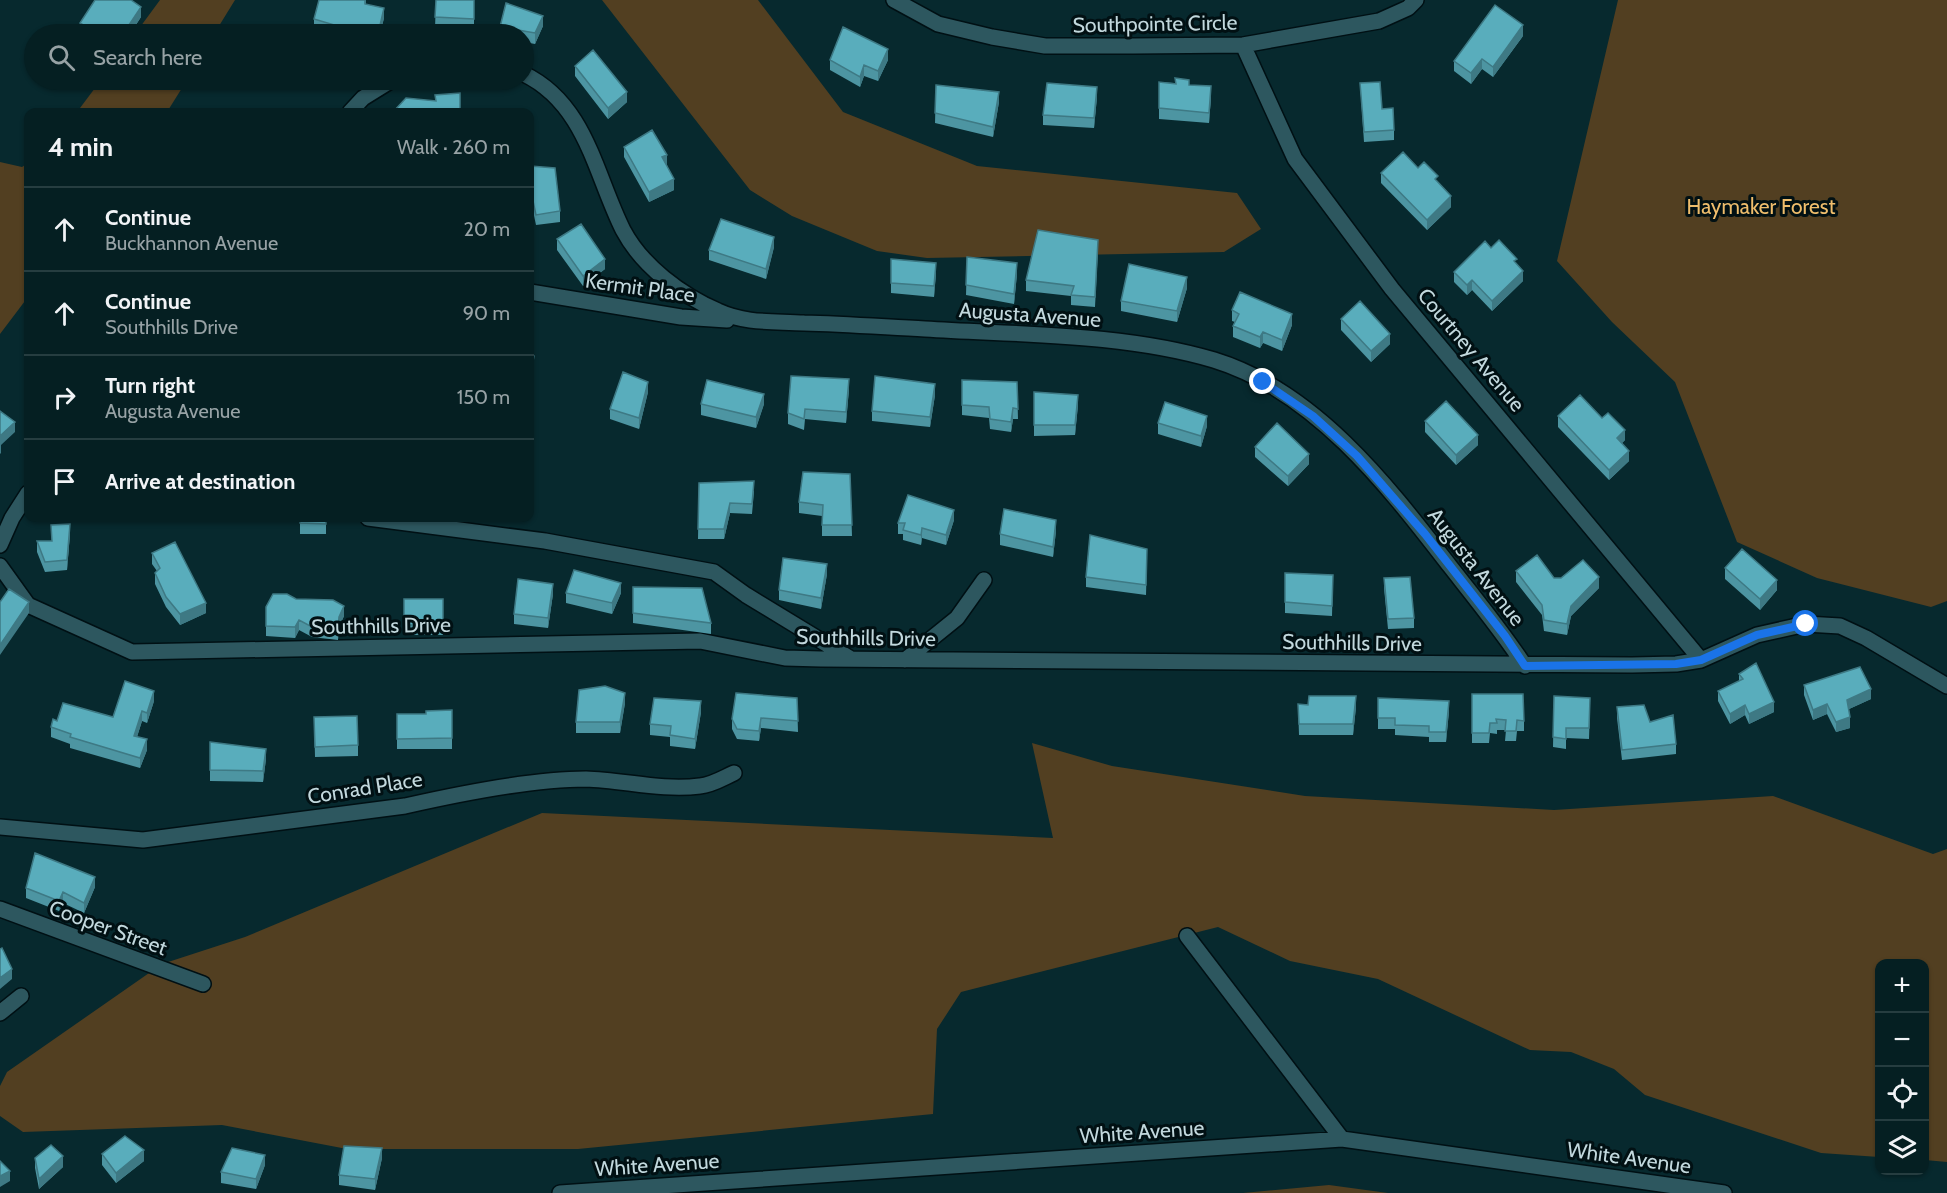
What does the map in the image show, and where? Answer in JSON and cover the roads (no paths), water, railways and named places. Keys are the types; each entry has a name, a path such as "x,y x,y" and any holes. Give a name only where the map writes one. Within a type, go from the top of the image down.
{"street":[{"name":"Southpointe Circle","path":"894,0 938,24 1045,46 1243,45 1379,21 1408,8 1416,0"},
{"name":"Courtney Avenue","path":"1243,45 1295,159 1392,289 1701,660"},
{"name":"Augusta Avenue","path":"534,81 566,105 587,143 625,233 653,269 686,295 745,321 802,322 1112,341 1170,349 1217,361 1263,382 1313,416 1357,456 1425,534 1505,636 1525,666"},
{"path":"354,108 363,98 376,90"},
{"name":"Kermit Place","path":"534,293 681,317 745,321"},
{"path":"0,545 12,518 24,499"},
{"path":"399,522 545,541 714,572 746,595 851,659"},
{"name":"Southhills Drive","path":"0,566 28,605 132,652 700,641 785,658 1525,666 1676,664 1701,660 1757,635 1806,624 1840,626 1866,638 1947,686"},
{"path":"905,660 957,618 984,580"},
{"name":"Conrad Place","path":"0,827 143,840 405,806 443,797 557,781 587,779 619,784 701,786 734,773"},
{"name":"Cooper Street","path":"0,909 203,984"},
{"path":"1187,936 1342,1139"},
{"path":"0,1013 21,996"},
{"name":"White Avenue","path":"560,1193 1342,1139 1724,1193"}],"park label":[{"name":"Haymaker Forest","path":"1761,207"}]}
